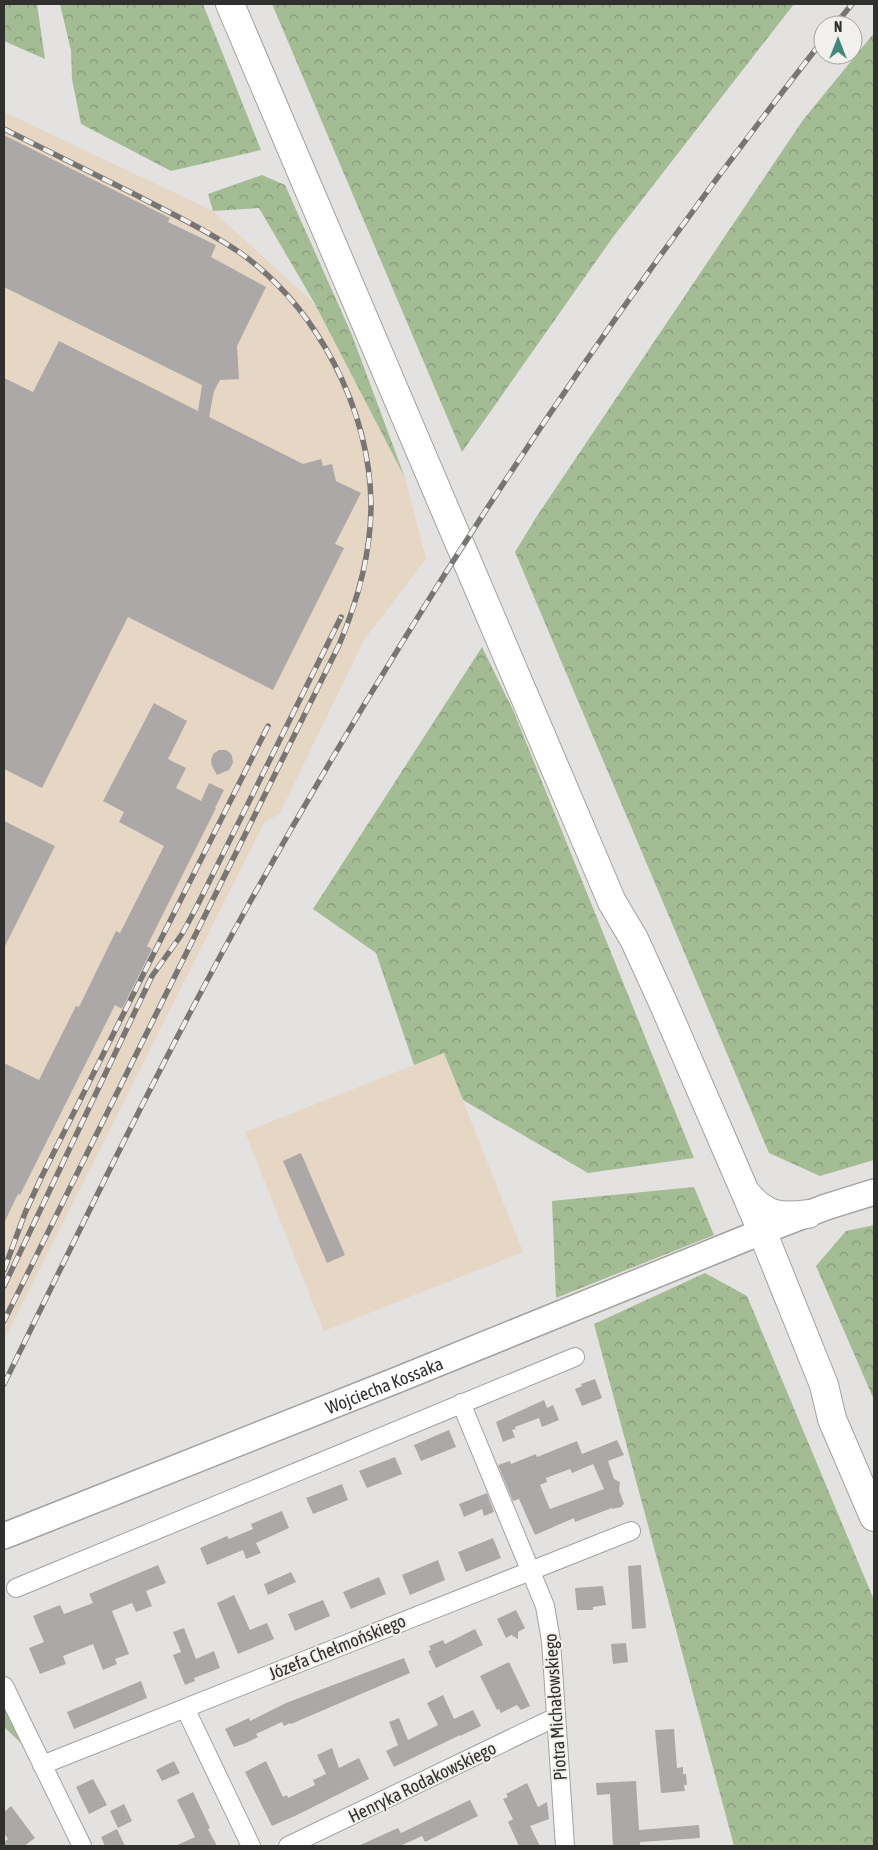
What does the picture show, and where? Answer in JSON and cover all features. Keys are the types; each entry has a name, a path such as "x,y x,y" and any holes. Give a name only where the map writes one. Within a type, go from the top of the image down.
{"highway":[{"path":"230,4 612,902 634,939 662,999 745,1192 754,1234 773,1258 824,1385 832,1418"},
{"path":"612,902 622,942 754,1234 814,1388 832,1418 874,1517"},
{"path":"745,1192 760,1207 770,1213 782,1216 802,1216"},
{"path":"773,1258 773,1244 776,1235 786,1224 802,1216"}],"street":[{"name":"Wojciecha Kossaka","path":"4,1536 754,1234 874,1192"},
{"path":"16,1588 575,1356"},
{"name":"Piotra Michałowskiego","path":"462,1404 543,1598 547,1615 565,1846"},
{"name":"Józefa Chełmońskiego","path":"42,1765 631,1530"},
{"path":"4,1686 82,1846"},
{"path":"185,1708 251,1846"},
{"name":"Henryka Rodakowskiego","path":"288,1846 556,1717"}],"shaded area":[{"path":"4,112 213,211 315,304 405,478 426,559 364,640 280,813 264,823 4,1340"},
{"path":"444,1053 523,1252 324,1331 245,1132"}],"green space":[{"path":"4,4 37,4 45,59 4,41"},
{"path":"60,4 203,4 261,150 171,171 81,124 72,79 71,51"},
{"path":"272,4 794,4 613,237 462,452"},
{"path":"874,33 874,1160 820,1176 769,1153 515,552 537,516 803,120 848,65 863,65 863,46"},
{"path":"262,175 285,185 352,335 405,478 315,304 259,208 213,211 208,194"},
{"path":"482,647 513,710 694,1158 588,1173 463,1100 444,1053 414,1065 376,953 313,909"},
{"path":"694,1187 714,1235 556,1298 552,1201"},
{"path":"874,1225 874,1400 816,1266 846,1231"},
{"path":"705,1273 747,1296 874,1600 874,1846 734,1846 594,1324"},
{"path":"4,1701 24,1744 23,1745 4,1727"}],"building":[{"path":"4,135 170,218 168,222 216,245 211,257 266,287 237,346 239,379 220,380 214,391 209,417 303,464 321,459 323,466 332,464 336,481 361,493 335,544 344,548 273,690 128,617 42,788 4,769 4,378 33,392 59,341 198,411 202,385 4,287"},
{"path":"154,703 187,721 168,759 186,768 176,788 201,801 209,783 224,790 147,946 152,949 122,1009 115,1005 20,1195 18,1194 4,1223 4,1063 39,1080 76,1006 79,1007 116,931 120,933 164,846 119,822 124,812 103,801"},
{"path":"219,750 226,750 230,753 233,763 229,770 217,775 211,760 213,754"},
{"path":"4,821 55,846 4,948"},
{"path":"301,1153 345,1255 327,1263 283,1161"},
{"path":"595,1379 602,1398 582,1406 575,1389 582,1386 581,1384"},
{"path":"544,1400 547,1408 553,1405 559,1420 542,1427 539,1418 515,1427 516,1429 512,1430 515,1437 503,1442 496,1422"},
{"path":"449,1430 456,1447 421,1461 414,1445"},
{"path":"617,1440 624,1455 608,1461 614,1479 620,1482 619,1490 624,1504 621,1507 612,1508 575,1522 574,1518 535,1535 519,1499 513,1501 498,1465 510,1461 511,1464 536,1454 537,1457 577,1441 582,1454","holes":["593,1464 604,1489 550,1509 540,1485 547,1482 546,1478 570,1469 572,1473"]},
{"path":"395,1457 402,1474 367,1488 359,1471"},
{"path":"342,1484 348,1500 313,1514 306,1498"},
{"path":"487,1493 494,1512 484,1516 482,1509 464,1517 459,1504"},
{"path":"282,1511 289,1528 256,1543 261,1553 246,1559 243,1550 207,1565 200,1548 227,1536 229,1539 253,1529 251,1524"},
{"path":"493,1538 501,1558 466,1572 458,1552"},
{"path":"438,1560 445,1580 410,1595 402,1575"},
{"path":"158,1565 166,1583 146,1591 152,1606 136,1612 132,1603 112,1611 129,1654 115,1659 117,1664 103,1670 93,1644 63,1656 66,1664 40,1674 29,1648 44,1642 33,1616 60,1605 64,1614 93,1603 89,1594"},
{"path":"641,1565 646,1628 632,1629 628,1566"},
{"path":"291,1572 296,1582 268,1595 264,1584"},
{"path":"379,1577 386,1594 351,1609 343,1592"},
{"path":"603,1586 606,1605 593,1607 593,1610 577,1610 575,1588"},
{"path":"234,1595 250,1630 267,1623 274,1639 238,1654 217,1603"},
{"path":"323,1600 330,1616 295,1631 288,1614"},
{"path":"516,1610 525,1628 518,1632 518,1639 511,1635 506,1638 497,1619"},
{"path":"184,1628 196,1659 214,1651 220,1668 194,1678 195,1681 185,1685 173,1655 181,1652 173,1632"},
{"path":"475,1629 483,1645 436,1668 428,1651 431,1650 429,1646 443,1640 445,1644"},
{"path":"626,1643 628,1662 613,1664 611,1644"},
{"path":"404,1658 410,1673 291,1724 284,1726 282,1722 256,1734 258,1737 246,1743 234,1747 225,1729 249,1718 250,1721 286,1703"},
{"path":"509,1662 530,1706 521,1710 517,1705 501,1713 499,1709 497,1710 480,1676"},
{"path":"141,1681 147,1698 74,1729 67,1712"},
{"path":"443,1695 454,1719 473,1710 481,1726 394,1767 386,1751 398,1745 389,1722 399,1718 408,1740 438,1725 427,1703"},
{"path":"674,1729 677,1768 683,1767 683,1774 686,1774 687,1785 684,1785 685,1791 661,1793 655,1730"},
{"path":"332,1748 339,1768 359,1758 369,1779 272,1826 245,1772 266,1761 283,1797 287,1795 288,1798 315,1785 313,1780 326,1774 317,1755"},
{"path":"174,1761 180,1773 162,1781 156,1770"},
{"path":"93,1779 107,1805 89,1814 76,1787"},
{"path":"636,1781 639,1830 699,1825 700,1838 640,1842 640,1846 613,1846 610,1794 597,1795 596,1783"},
{"path":"527,1783 538,1807 547,1802 549,1819 530,1826 540,1846 519,1846 508,1822 513,1819 503,1799 508,1797 506,1794"},
{"path":"193,1792 217,1846 175,1846 195,1837 177,1800"},
{"path":"470,1800 478,1816 425,1842 422,1836 400,1846 358,1846 398,1828 401,1833"},
{"path":"124,1804 132,1821 118,1828 110,1811"},
{"path":"11,1806 35,1838 24,1846 4,1846 4,1842 8,1839 4,1833 4,1812"},
{"path":"117,1829 125,1846 105,1846 101,1837"}],"railway":[{"path":"843,15 852,4"},
{"path":"4,1384 122,1146 213,969 309,797 376,685 516,464 590,356 665,249 813,53"},
{"path":"4,129 201,229 239,252 267,275 292,301 315,331 334,363 349,397 361,433 368,469 371,505 366,559 352,611 339,645 4,1321"},
{"path":"4,1286 152,976 182,934 196,908 341,617"},
{"path":"4,1270 25,1213 41,1178 268,726"}]}
